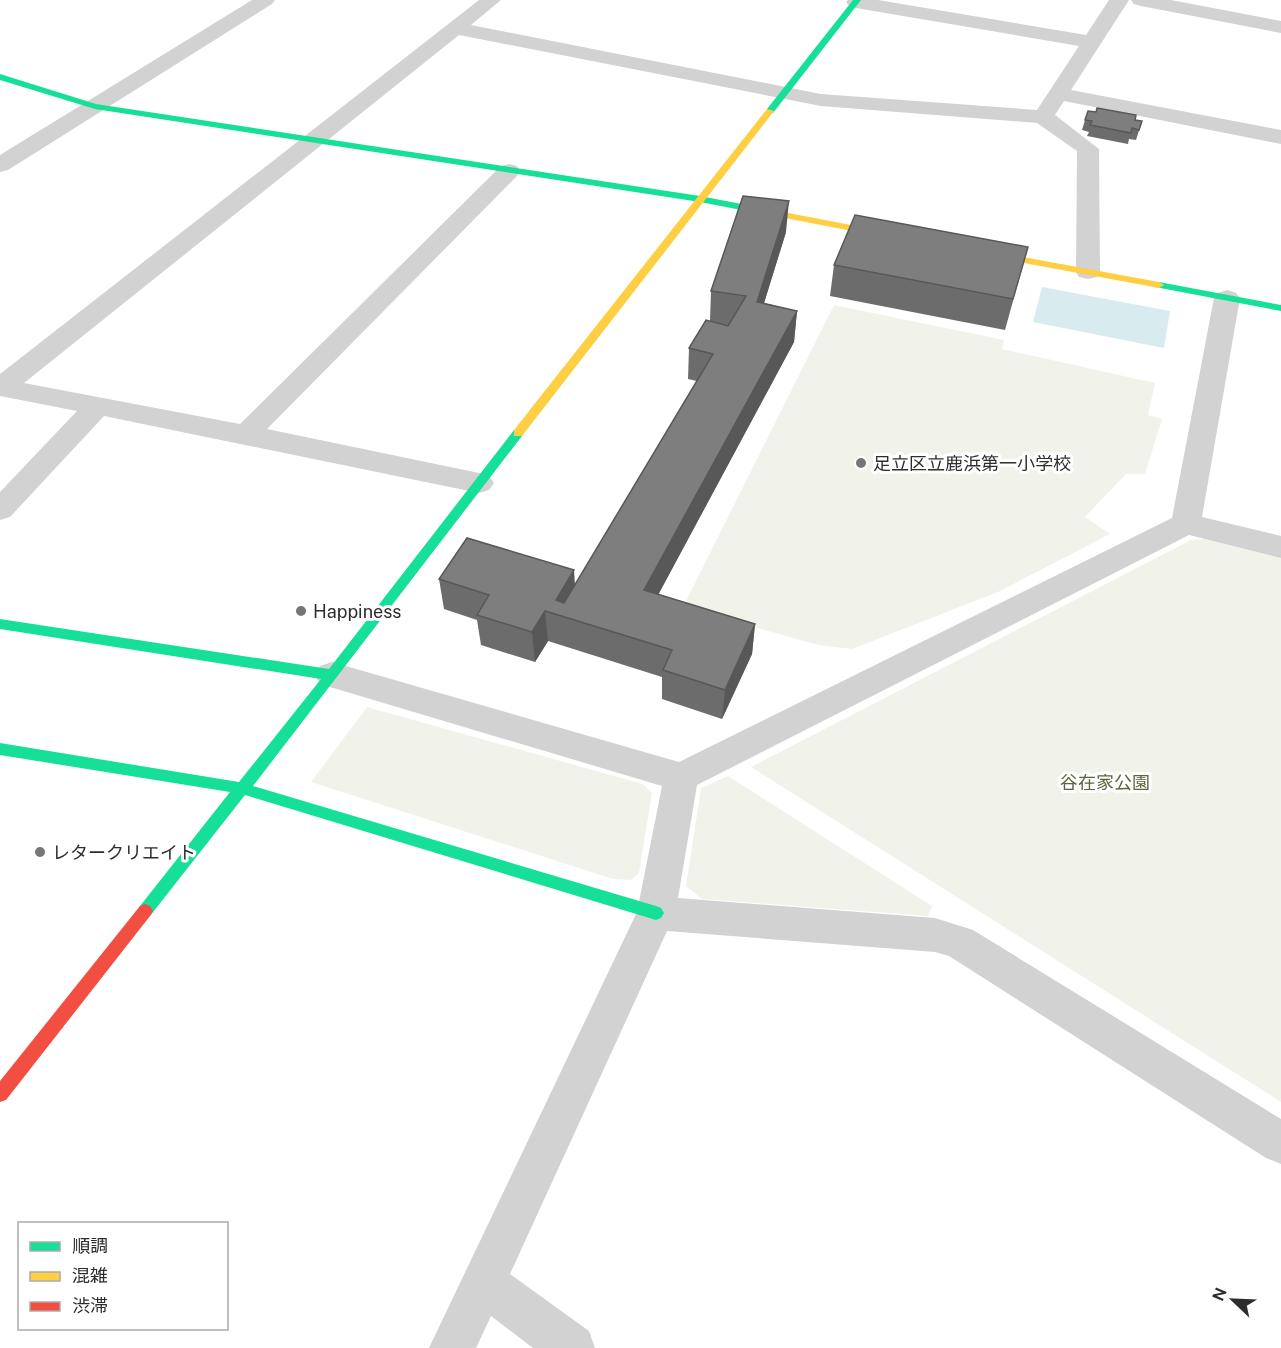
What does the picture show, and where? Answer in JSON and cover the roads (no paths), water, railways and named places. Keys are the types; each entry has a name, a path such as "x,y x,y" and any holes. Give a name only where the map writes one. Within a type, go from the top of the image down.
{"street":[{"path":"0,165 265,0"},
{"path":"1,387 491,0"},
{"path":"1043,117 1119,0"},
{"path":"1141,0 1281,27"},
{"path":"1239,0 1247,20"},
{"path":"0,1094 332,675 856,1 1092,42"},
{"path":"455,28 821,100 1043,117 1088,149 1088,272"},
{"path":"0,77 95,106 700,199 909,239"},
{"path":"1058,94 1281,137"},
{"path":"246,434 509,171"},
{"path":"965,249 1281,308"},
{"path":"1186,524 1227,298"},
{"path":"1,387 246,434 479,483"},
{"path":"0,510 98,406"},
{"path":"0,624 332,675 681,777 1186,524 1281,547"},
{"path":"0,749 241,788 656,913 935,935 959,942 1281,1143"},
{"path":"452,1348 656,913 681,777"},
{"path":"482,1282 572,1348"}],"place":[{"name":"足立区立鹿浜第一小学校","path":"861,463"},
{"name":"Happiness","path":"301,611"},
{"name":"レタークリエイト","path":"40,852"}],"park label":[{"name":"谷在家公園","path":"1105,782"}]}
